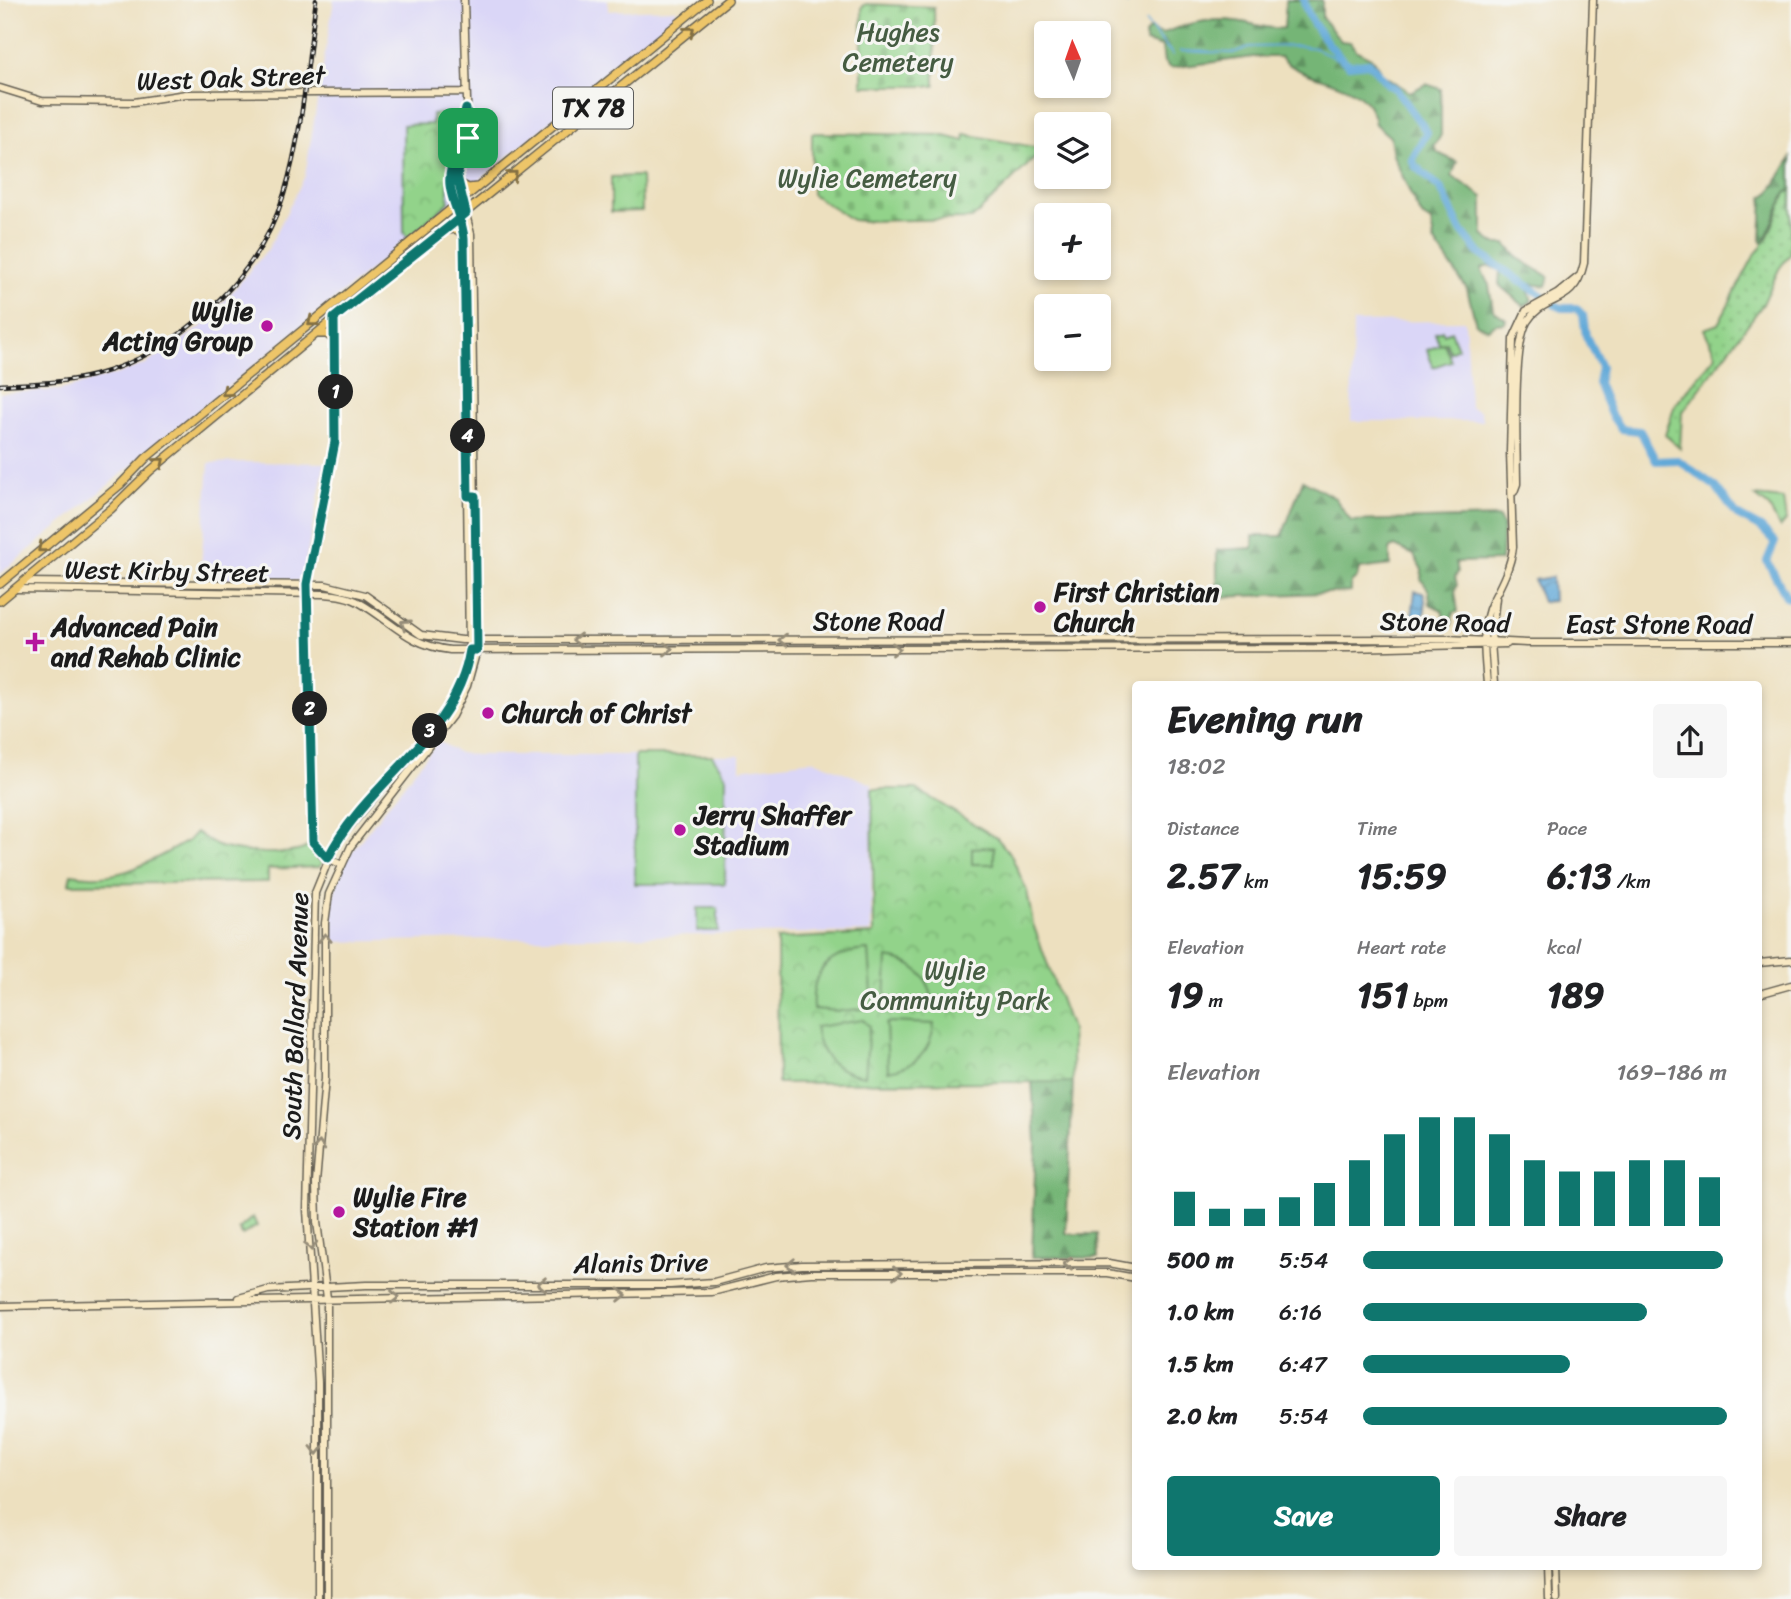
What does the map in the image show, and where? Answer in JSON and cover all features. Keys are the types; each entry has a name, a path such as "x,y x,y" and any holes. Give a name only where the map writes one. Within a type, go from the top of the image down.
{"main road":[{"name":"South Ballard Avenue","path":"458,203 457,182 468,133 464,0"},
{"name":"TX 78","path":"1,583 103,499 146,457 708,0"},
{"name":"TX 78","path":"0,601 111,509 150,471 334,318 728,0"},
{"path":"1514,492 1517,484 1520,338 1532,314 1567,295 1576,286 1585,258 1593,0"},
{"name":"West Oak Street","path":"0,89 42,101 134,102 186,94 465,92"},
{"name":"South Ballard Avenue","path":"327,1599 327,1298 317,1222 316,1182 325,1078 325,923 329,894 341,864 351,846 452,716 467,687 474,650 471,234 450,174 461,140 466,109"},
{"path":"457,182 468,188 478,187"},
{"name":"South Ballard Avenue","path":"463,215 472,496"},
{"path":"445,230 457,229 464,236"},
{"path":"1487,681 1488,643 1496,598 1512,559 1514,492 1510,452 1513,351 1517,327 1526,312 1560,293 1580,275"},
{"path":"334,318 335,442 307,584 313,842 328,858 341,864"},
{"path":"315,334 327,334 334,340"},
{"path":"103,499 111,509"},
{"path":"34,572 36,583"},
{"path":"1,583 24,582"},
{"name":"West Kirby Street","path":"24,582 307,584 345,588 365,595 421,635 474,640"},
{"path":"1,583 17,589"},
{"name":"West Kirby Street","path":"17,589 309,593 358,601 403,635 421,643 442,649 474,650"},
{"name":"Stone Road","path":"474,640 1266,644"},
{"name":"East Stone Road","path":"1527,643 1791,642"},
{"path":"1488,643 1494,681"},
{"name":"Stone Road","path":"474,650 1527,643"},
{"name":"South Ballard Avenue","path":"318,1599 315,1288 307,1210 315,893 328,858 350,824 445,713 474,650"},
{"path":"1762,963 1791,960"},
{"path":"1762,993 1791,985"},
{"name":"Alanis Drive","path":"230,1300 268,1290 326,1287 670,1285 714,1282 766,1268 802,1265 1109,1264 1132,1267"},
{"name":"Alanis Drive","path":"0,1307 315,1298 712,1292 776,1276 811,1273 1107,1273 1132,1277"},
{"path":"1548,1570 1549,1599"},
{"path":"1556,1570 1557,1599"}],"shaded area":[{"path":"334,0 608,0 608,11 676,9 678,17 0,574 0,393 61,390 117,374 146,364 204,325 268,249 305,176"},
{"path":"1465,321 1470,407 1480,411 1483,421 1351,421 1353,322"},
{"path":"209,463 325,463 302,581 200,579"},
{"path":"438,741 459,753 475,755 740,755 740,769 814,760 872,784 871,932 329,942 332,899 346,859"}],"green space":[{"path":"1286,0 1322,0 1322,18 1341,41 1350,42 1357,51 1373,59 1382,74 1410,92 1426,84 1441,89 1441,135 1434,147 1438,153 1457,162 1452,176 1483,197 1483,235 1495,244 1506,244 1518,258 1549,277 1546,286 1531,284 1528,289 1532,301 1524,306 1499,285 1500,270 1489,266 1481,269 1489,285 1493,310 1506,319 1505,323 1495,324 1488,329 1476,324 1467,289 1434,241 1431,222 1422,216 1415,204 1393,155 1390,137 1375,124 1370,108 1361,97 1349,89 1292,66 1281,57 1253,57 1170,68 1164,62 1162,47 1146,42 1145,35 1149,29 1162,34 1209,20 1232,20 1270,28 1284,28"},
{"name":"Hughes Cemetery","path":"866,4 934,7 935,86 862,86 862,7"},
{"path":"459,113 448,178 449,202 408,238 404,233 403,125 432,124 432,114"},
{"name":"Wylie Cemetery","path":"812,133 941,135 964,141 965,134 1034,147 1034,159 972,219 852,220 812,194"},
{"path":"1791,158 1791,189 1786,193 1764,242 1761,242 1763,197 1771,191"},
{"path":"641,176 642,211 611,212 611,177"},
{"path":"1791,189 1791,253 1779,269 1763,304 1682,413 1680,448 1665,435 1675,405 1716,355 1704,329 1718,324 1754,256 1767,239 1786,193"},
{"path":"1442,330 1444,334 1451,331 1458,348 1450,352 1446,342 1439,344 1435,333"},
{"path":"1444,343 1451,361 1433,367 1427,350"},
{"path":"1303,480 1335,498 1351,521 1498,517 1503,525 1501,561 1456,562 1458,572 1455,577 1455,591 1458,612 1453,613 1451,626 1447,626 1442,610 1430,604 1429,591 1421,579 1422,570 1414,555 1395,546 1390,548 1390,565 1359,569 1357,578 1351,583 1351,592 1217,597 1217,550 1253,548 1253,536 1282,536"},
{"path":"1755,496 1783,499 1786,521 1780,528 1769,507"},
{"name":"Jerry Shaffer Stadium","path":"635,755 712,755 726,776 725,884 635,884"},
{"name":"Wylie Community Park","path":"872,789 916,789 997,838 1011,855 1027,891 1033,924 1071,1029 1073,1082 778,1083 777,939 874,934"},
{"path":"196,832 220,847 240,851 279,853 309,846 322,863 319,867 268,869 268,882 69,884 71,874 104,876 132,869 188,841"},
{"path":"994,847 994,864 972,864 972,848"},
{"path":"697,908 718,908 718,931 697,931"},
{"path":"869,950 873,1008 839,1011 813,1009 815,983 826,965 844,954"},
{"path":"887,958 905,962 919,971 928,984 933,1002 887,1006"},
{"path":"863,1020 869,1026 865,1076 845,1071 830,1061 820,1047 815,1027"},
{"path":"886,1024 934,1024 926,1050 907,1066 888,1071"},
{"path":"1032,1082 1073,1082 1066,1234 1097,1234 1098,1258 1032,1257 1036,1142"},
{"path":"253,1217 257,1226 242,1235 239,1229"}],"water":[{"path":"1552,577 1553,601 1542,602 1534,580"},
{"path":"1415,591 1423,593 1425,600 1424,612 1419,621 1412,617"}],"waterway":[{"path":"1125,0 1127,4"},
{"path":"1304,0 1315,26 1336,53 1349,65 1369,63 1396,89 1427,132 1412,159 1415,166 1441,189 1460,229 1480,254 1543,296"},
{"path":"1146,22 1173,55"},
{"path":"1181,51 1233,53 1249,47 1300,46 1315,48 1349,65"},
{"path":"1555,305 1576,308 1583,315 1586,336 1601,367 1598,383 1611,415 1621,429 1640,431 1656,461 1678,460 1716,487 1737,515 1761,528 1775,542 1767,561 1786,596 1791,598"}],"railway":[{"path":"0,385 72,380 126,364 185,330 212,307 235,282 256,254 272,225 284,194 300,122 316,0"}],"place":[{"name":"Wylie Acting Group","path":"267,326"},
{"name":"First Christian Church","path":"1040,607"},
{"name":"Advanced Pain and Rehab Clinic","path":"35,642"},
{"name":"Church of Christ","path":"488,713"},
{"name":"Jerry Shaffer Stadium","path":"680,830"},
{"name":"Wylie Fire Station #1","path":"339,1212"}],"route":[{"path":"468,138 457,176 466,213 460,218 396,269 334,318 335,442 314,535 307,584 313,842 328,858 350,824 445,713 458,687 470,650 477,650 475,496 468,496 464,239 462,223 460,218 455,206 452,197 450,185 450,169 461,140 466,109 468,138"}]}
